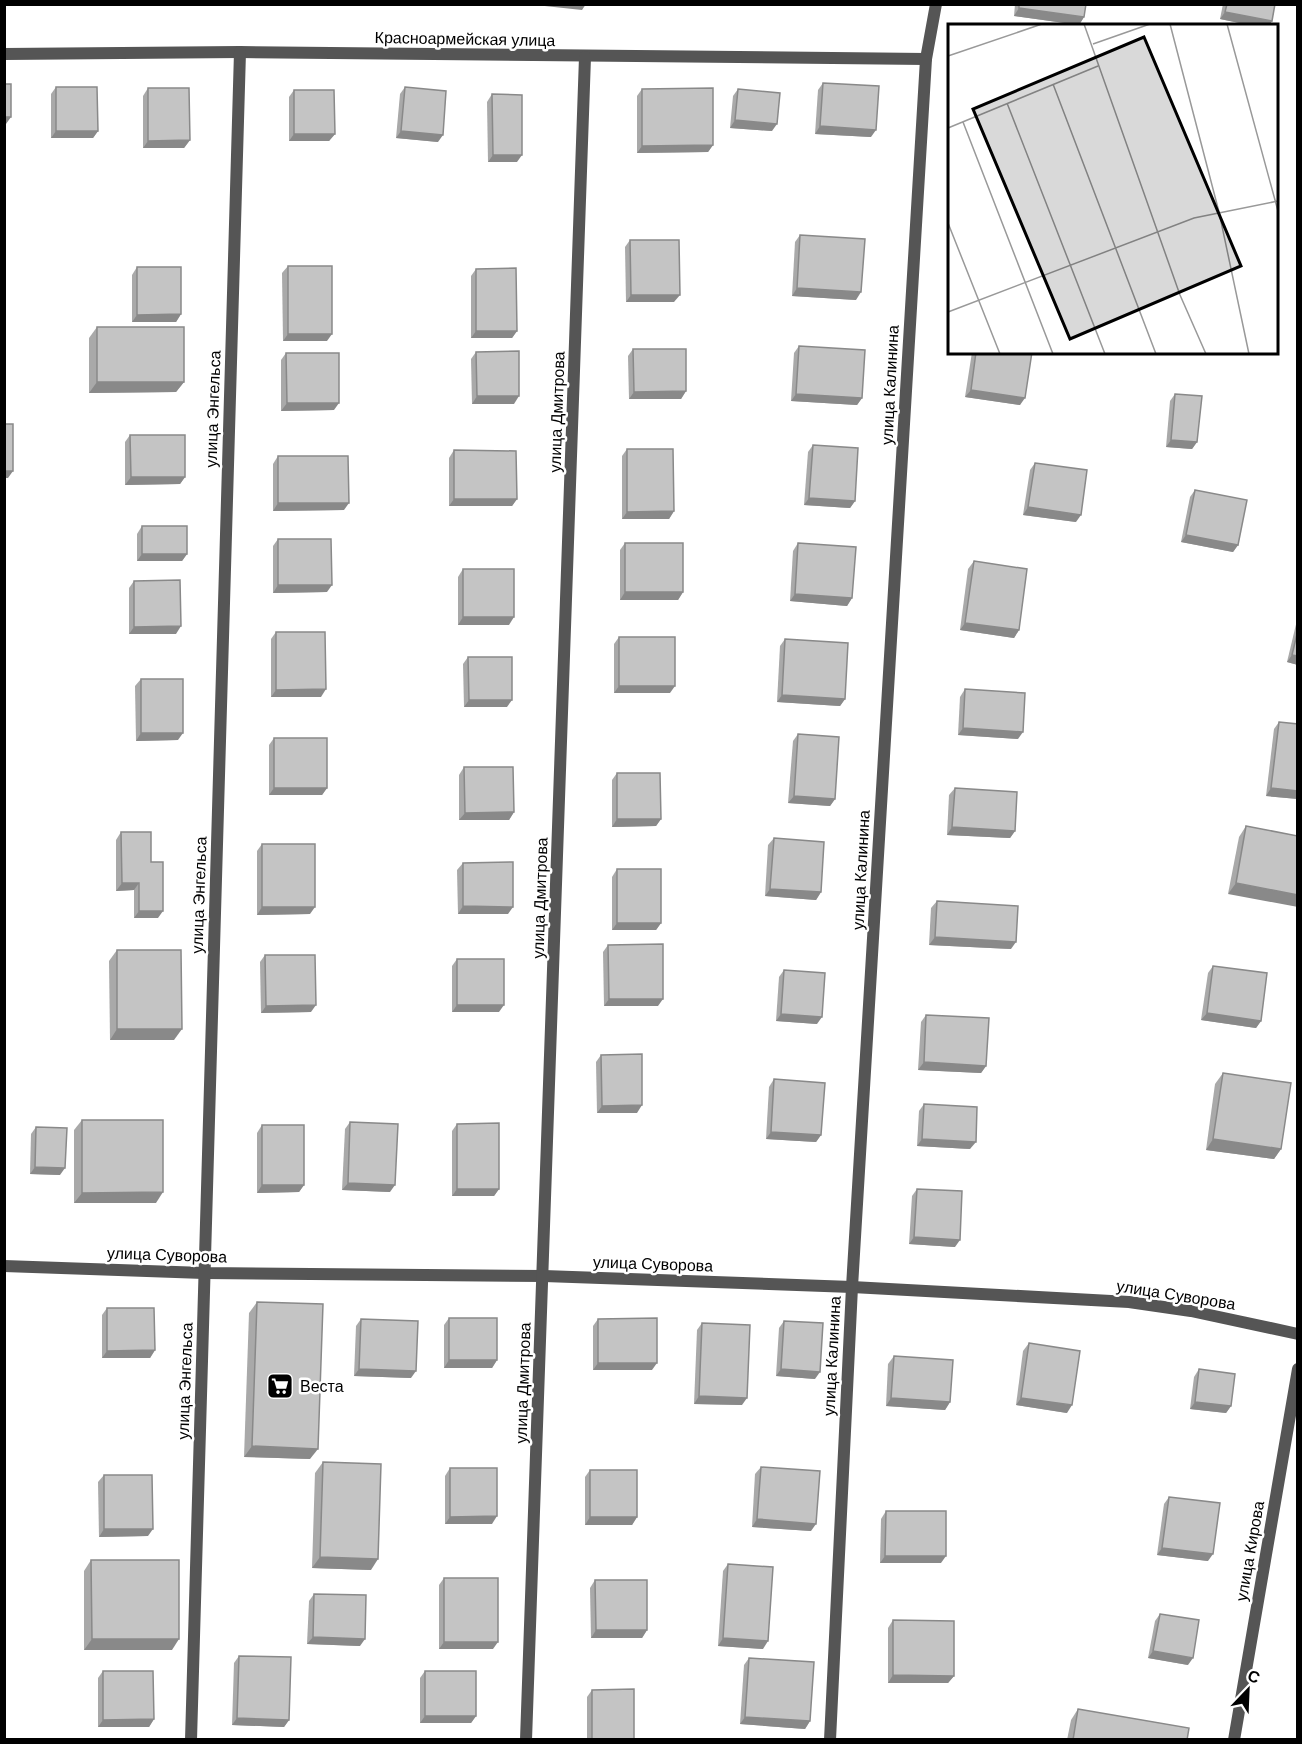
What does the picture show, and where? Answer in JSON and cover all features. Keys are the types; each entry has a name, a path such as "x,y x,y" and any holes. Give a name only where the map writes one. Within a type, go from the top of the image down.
{"street":[{"name":"улица Калинина","path":"830,1740 852,1287 926,59 936,4"},
{"name":"Красноармейская улица","path":"4,54 240,52 926,59"},
{"name":"улица Энгельса","path":"191,1740 240,52"},
{"name":"улица Дмитрова","path":"526,1740 585,57"},
{"name":"улица Суворова","path":"4,1266 204,1273 544,1276 852,1287 1129,1302 1191,1311 1298,1334"},
{"name":"улица Кирова","path":"1234,1740 1298,1369"}],"building":[{"path":"1019,4 1086,4 1084,17 1019,8"},
{"path":"1227,4 1275,4 1272,21 1225,12"},
{"path":"823,83 879,86 876,130 820,126"},
{"path":"4,84 11,84 11,117 4,117"},
{"path":"56,87 97,87 98,131 56,131"},
{"path":"405,87 446,91 443,135 401,131"},
{"path":"148,88 189,88 190,140 148,141"},
{"path":"713,88 713,145 642,146 642,89"},
{"path":"738,89 780,93 777,124 735,120"},
{"path":"294,90 334,90 335,134 294,134"},
{"path":"492,94 522,95 522,155 493,155"},
{"path":"800,235 865,239 861,292 797,288"},
{"path":"630,240 679,240 680,295 631,295"},
{"path":"288,266 332,266 332,334 288,334"},
{"path":"137,267 181,267 181,314 137,315"},
{"path":"516,268 517,331 476,331 476,269"},
{"path":"97,327 184,327 184,382 97,382"},
{"path":"799,346 865,350 862,398 796,394"},
{"path":"633,349 686,349 686,391 634,392"},
{"path":"519,351 519,396 477,396 476,352"},
{"path":"286,353 339,353 339,403 287,403"},
{"path":"976,354 1032,354 1025,398 971,390"},
{"path":"1175,394 1202,396 1197,442 1171,440"},
{"path":"4,424 13,424 13,471 4,471"},
{"path":"130,435 185,435 185,477 131,477"},
{"path":"813,445 858,448 855,501 809,498"},
{"path":"627,449 673,449 674,511 627,512"},
{"path":"454,450 516,451 517,499 454,499"},
{"path":"278,456 348,456 349,503 278,503"},
{"path":"1035,463 1087,470 1081,515 1028,507"},
{"path":"1195,490 1247,500 1238,545 1186,535"},
{"path":"142,526 187,526 187,554 142,554"},
{"path":"278,539 331,539 332,585 278,585"},
{"path":"625,543 683,543 683,592 625,592"},
{"path":"798,543 856,547 852,598 795,594"},
{"path":"974,561 1027,569 1019,630 965,623"},
{"path":"463,569 514,569 514,617 463,617"},
{"path":"180,580 181,626 134,627 134,581"},
{"path":"1298,630 1298,656 1292,655"},
{"path":"276,632 325,632 326,689 276,690"},
{"path":"619,637 675,637 675,686 619,686"},
{"path":"785,639 848,643 845,699 782,695"},
{"path":"468,657 512,657 512,700 469,700"},
{"path":"141,679 183,679 183,733 141,733"},
{"path":"965,689 1025,693 1023,732 963,728"},
{"path":"1279,722 1298,724 1298,791 1271,788"},
{"path":"798,734 839,737 835,799 794,796"},
{"path":"274,738 327,738 327,788 274,788"},
{"path":"464,767 513,767 514,812 465,813"},
{"path":"617,773 660,773 661,819 617,819"},
{"path":"955,788 1017,792 1015,831 952,827"},
{"path":"1246,826 1298,836 1298,895 1236,883"},
{"path":"121,832 151,832 151,862 163,862 163,911 139,911 139,883 122,883"},
{"path":"774,838 824,842 821,892 770,889"},
{"path":"262,844 315,844 315,907 262,907"},
{"path":"513,862 513,907 463,906 463,863"},
{"path":"617,869 661,869 661,923 617,923"},
{"path":"937,901 1018,906 1016,942 935,937"},
{"path":"663,944 663,999 609,999 608,945"},
{"path":"117,950 181,950 182,1029 117,1029"},
{"path":"265,955 315,955 316,1005 266,1006"},
{"path":"457,959 504,959 504,1005 457,1005"},
{"path":"1213,966 1267,973 1261,1021 1207,1013"},
{"path":"784,970 825,973 822,1017 781,1014"},
{"path":"926,1015 989,1018 986,1066 924,1062"},
{"path":"642,1054 642,1105 602,1106 601,1055"},
{"path":"1223,1073 1291,1083 1281,1149 1213,1139"},
{"path":"774,1079 825,1083 821,1135 771,1132"},
{"path":"924,1104 977,1107 976,1142 922,1139"},
{"path":"82,1120 163,1120 163,1192 82,1193"},
{"path":"350,1122 398,1124 395,1185 348,1183"},
{"path":"499,1123 499,1189 457,1189 457,1124"},
{"path":"262,1125 304,1125 304,1185 262,1185"},
{"path":"36,1127 67,1128 65,1168 35,1167"},
{"path":"917,1189 962,1191 960,1240 914,1237"},
{"name":"Веста","path":"257,1302 323,1304 318,1449 252,1446"},
{"path":"107,1308 154,1308 155,1350 107,1351"},
{"path":"449,1318 497,1318 497,1360 449,1360"},
{"path":"657,1318 657,1363 598,1363 598,1319"},
{"path":"361,1319 418,1321 416,1371 359,1369"},
{"path":"784,1321 823,1323 820,1372 781,1369"},
{"path":"702,1323 750,1325 747,1398 699,1396"},
{"path":"1029,1343 1080,1351 1072,1405 1021,1398"},
{"path":"894,1356 953,1360 950,1402 891,1398"},
{"path":"1199,1369 1235,1374 1231,1406 1195,1402"},
{"path":"323,1462 381,1464 378,1559 320,1557"},
{"path":"761,1467 820,1471 816,1524 757,1519"},
{"path":"450,1468 497,1468 497,1516 450,1517"},
{"path":"590,1470 637,1470 637,1517 590,1517"},
{"path":"104,1475 152,1475 153,1529 104,1529"},
{"path":"1169,1497 1220,1503 1213,1554 1162,1548"},
{"path":"886,1511 946,1511 946,1556 885,1556"},
{"path":"91,1560 179,1560 179,1639 92,1639"},
{"path":"728,1564 773,1567 768,1641 723,1638"},
{"path":"444,1578 498,1578 498,1642 444,1642"},
{"path":"595,1580 647,1580 647,1630 596,1630"},
{"path":"314,1594 366,1595 365,1639 313,1637"},
{"path":"1160,1614 1199,1620 1193,1658 1153,1651"},
{"path":"893,1620 954,1621 954,1676 893,1675"},
{"path":"239,1656 291,1657 289,1720 237,1718"},
{"path":"749,1658 814,1662 810,1721 745,1717"},
{"path":"103,1671 153,1671 154,1719 103,1720"},
{"path":"425,1671 476,1671 476,1716 425,1716"},
{"path":"634,1689 634,1740 592,1740 592,1690"},
{"path":"1078,1709 1189,1728 1187,1740 1073,1740"}],"place":[{"name":"Веста","path":"280,1386"}]}
